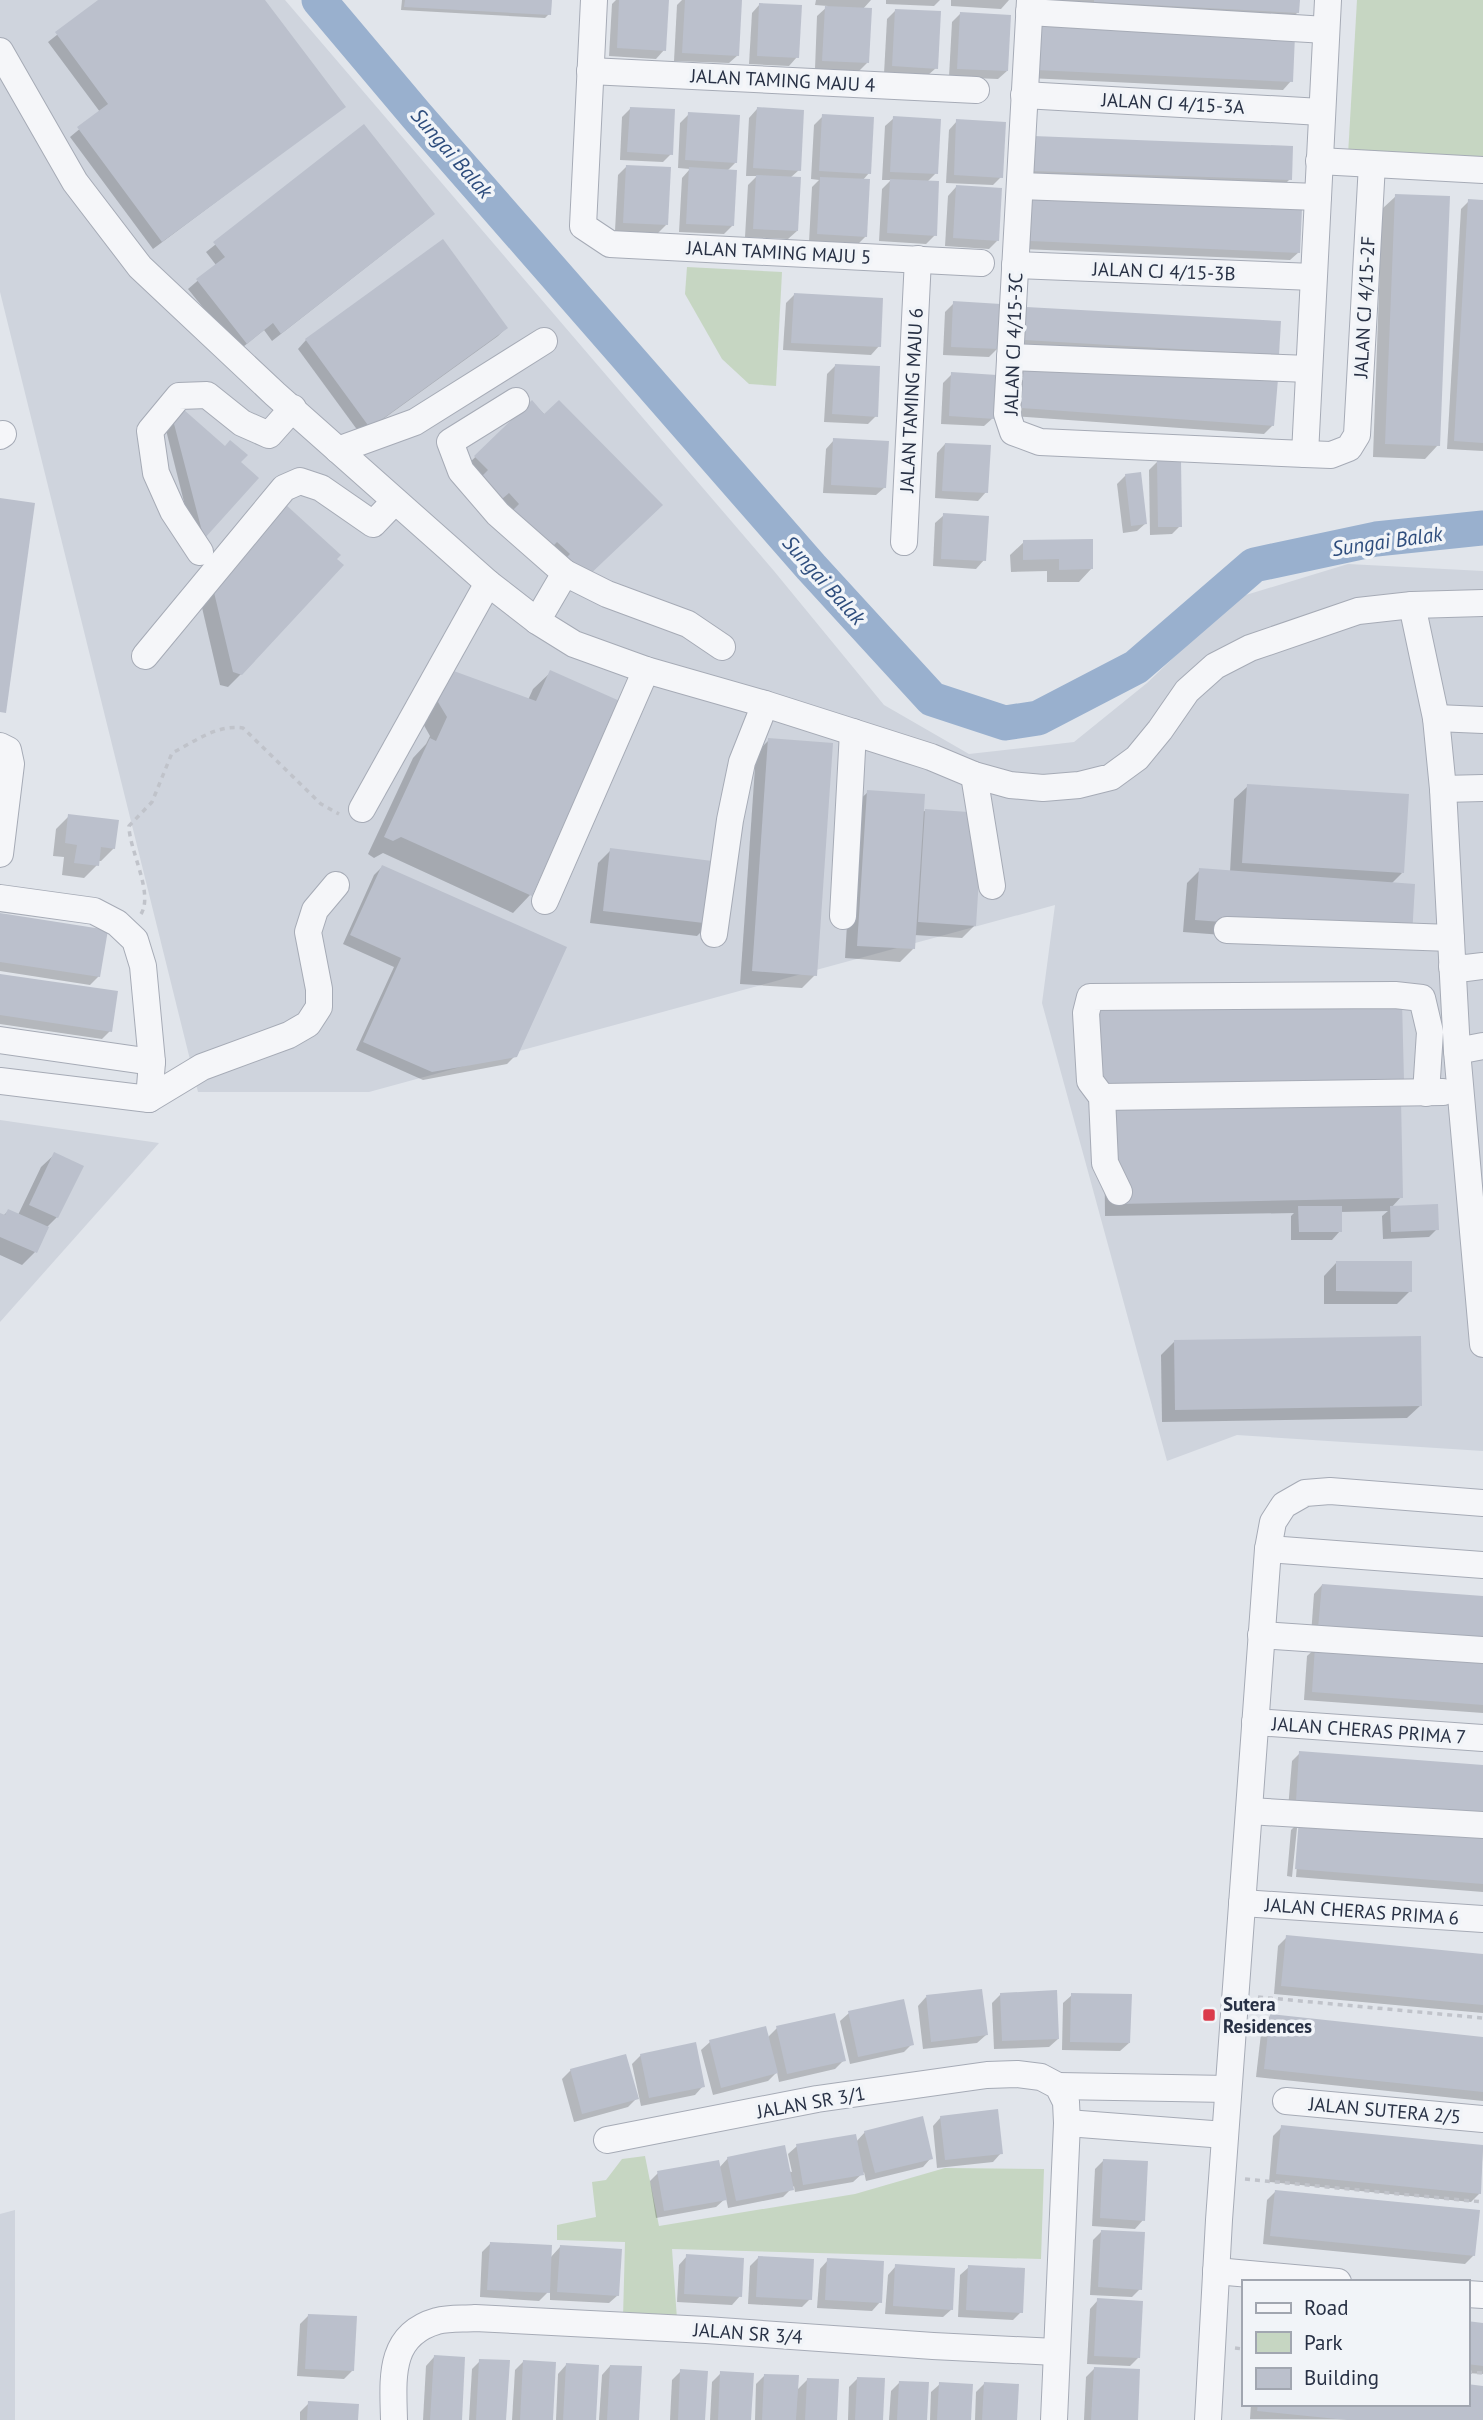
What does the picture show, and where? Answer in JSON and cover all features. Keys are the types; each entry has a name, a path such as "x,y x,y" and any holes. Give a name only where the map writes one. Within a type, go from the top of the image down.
{"street":[{"path":"590,71 594,0"},
{"path":"1305,454 1328,0"},
{"path":"1029,6 1326,30"},
{"name":"JALAN CJ 4/15-3C","path":"1029,6 1007,414 1013,432 1040,442 1305,454 1331,454 1349,448"},
{"path":"0,51 75,182 139,267 488,583 537,621 574,644 646,670 765,704 931,757 974,775 1010,785 1043,788 1079,785 1111,777 1137,758 1187,691 1215,666 1250,648 1358,611 1412,605 1483,603"},
{"name":"JALAN TAMING MAJU 4","path":"590,71 976,90"},
{"name":"JALAN TAMING MAJU 5","path":"590,71 583,226 610,244 981,263"},
{"name":"JALAN CJ 4/15-3A","path":"1024,95 1321,111"},
{"path":"1319,162 1483,170"},
{"name":"JALAN CJ 4/15-2F","path":"1349,448 1357,435 1372,164"},
{"path":"1020,186 1318,197"},
{"name":"JALAN TAMING MAJU 6","path":"904,541 918,259"},
{"name":"JALAN CJ 4/15-3B","path":"1015,265 1314,277"},
{"path":"338,450 415,422 544,341"},
{"path":"1010,357 1309,369"},
{"path":"200,552 173,511 156,472 150,431 178,396 207,395 242,423 269,435 293,408"},
{"path":"516,401 450,442 461,471 468,480 498,514 565,573 607,594 688,624 722,648"},
{"path":"145,656 284,488 300,481 321,488 373,524 396,501"},
{"path":"537,621 565,573"},
{"path":"362,809 488,583"},
{"path":"1412,605 1436,718 1443,789 1457,1051 1483,1344"},
{"path":"545,901 646,670"},
{"path":"714,934 730,820 742,762 765,704"},
{"path":"1436,718 1483,720"},
{"path":"843,916 853,732"},
{"path":"0,746 8,750 11,764 0,854"},
{"path":"974,775 992,886"},
{"path":"1443,789 1483,788"},
{"path":"0,1081 149,1099 202,1067 289,1035 308,1024 319,1007 319,989 308,932 315,910 336,885"},
{"path":"0,898 94,911 117,923 135,940 142,966 152,1062 149,1099"},
{"path":"1227,930 1451,938"},
{"path":"1452,967 1483,966"},
{"path":"1119,1192 1105,1163 1102,1097 1090,1081 1086,1013 1090,997 1395,995 1422,998 1430,1032 1426,1093"},
{"path":"0,1040 152,1062"},
{"path":"1457,1051 1483,1046"},
{"path":"1102,1097 1461,1092"},
{"path":"1208,2420 1228,2089 1261,1635 1268,1549 1273,1522 1284,1505 1305,1493 1331,1491 1483,1503"},
{"path":"1268,1549 1483,1565"},
{"path":"1261,1635 1483,1650"},
{"name":"JALAN CHERAS PRIMA 7","path":"1255,1722 1483,1738"},
{"path":"1249,1811 1483,1825"},
{"name":"JALAN CHERAS PRIMA 6","path":"1242,1903 1483,1919"},
{"name":"JALAN SR 3/1","path":"607,2140 817,2099 987,2075 1017,2074 1041,2077 1058,2086 1228,2089"},
{"path":"1054,2420 1066,2123 1066,2102 1058,2086"},
{"name":"JALAN SUTERA 2/5","path":"1286,2101 1483,2119"},
{"path":"1066,2123 1225,2134"},
{"path":"1216,2271 1316,2280"},
{"name":"JALAN SR 3/4","path":"394,2420 395,2368 402,2343 417,2329 440,2320 475,2318 652,2327 1056,2352"}],"path":[{"path":"125,930 144,910 145,903 129,826 152,802 172,753 216,730 228,726 243,728 321,804 346,816 356,816 362,809"},
{"path":"1235,1995 1483,2018"},
{"path":"1222,2177 1483,2202"}],"shaded area":[{"path":"0,0 285,0 774,571 884,705 969,754 1074,742 1147,683 1236,598 1348,564 1483,571 1483,1451 1237,1435 1167,1461 1042,1003 1055,905 369,1092 198,1092 0,292"},
{"path":"0,1120 159,1143 0,1322"},
{"path":"15,2210 15,2420 0,2420 0,2214"}],"green space":[{"path":"1357,0 1483,0 1483,163 1348,155"},
{"path":"687,267 782,272 776,386 749,384 722,359 685,294"},
{"path":"645,2156 659,2226 855,2194 945,2168 1044,2169 1041,2259 672,2249 677,2319 623,2318 625,2242 557,2240 557,2225 596,2217 592,2182 606,2180 622,2159"}],"building":[{"path":"98,0 265,0 346,107 162,242 77,127 108,104 55,32"},
{"path":"405,0 552,0 551,15 404,7"},
{"path":"619,0 669,0 666,51 617,48"},
{"path":"685,0 742,0 739,56 682,53"},
{"path":"1094,0 1300,0 1299,13"},
{"path":"759,3 802,5 799,58 757,56"},
{"path":"825,6 872,8 869,63 822,61"},
{"path":"895,9 941,11 938,69 892,66"},
{"path":"960,12 1011,15 1008,71 957,69"},
{"path":"1038,23 1295,35 1293,82 1035,70"},
{"path":"630,107 675,109 673,155 627,152"},
{"path":"757,107 804,110 801,171 753,168"},
{"path":"688,112 740,115 737,163 685,160"},
{"path":"822,114 874,117 871,174 819,171"},
{"path":"893,116 941,119 938,174 890,172"},
{"path":"956,119 1006,122 1003,178 954,175"},
{"path":"364,124 435,214 281,334 273,323 247,344 196,279 225,257 213,242"},
{"path":"1033,136 1293,146 1292,180 1032,171"},
{"path":"626,165 671,167 668,225 623,223"},
{"path":"689,167 737,170 734,226 686,224"},
{"path":"756,175 801,177 798,231 753,229"},
{"path":"820,177 870,179 867,237 817,234"},
{"path":"890,179 939,181 937,236 887,233"},
{"path":"956,185 1002,188 999,241 953,238"},
{"path":"1395,194 1450,196 1440,446 1385,444"},
{"path":"1032,196 1302,208 1300,253 1030,241"},
{"path":"1468,199 1483,200 1483,443 1454,441"},
{"path":"443,239 508,328 370,428 305,339"},
{"path":"794,293 883,298 881,347 791,343"},
{"path":"953,301 1001,304 999,349 951,347"},
{"path":"1026,307 1281,321 1279,355 1024,340"},
{"path":"1024,362 1278,379 1274,426 1021,408"},
{"path":"835,364 880,366 878,417 832,414"},
{"path":"951,372 997,375 995,419 949,416"},
{"path":"532,400 544,414 559,400 663,505 585,579 564,560 570,554 557,542 551,548 513,510 519,504 509,493 502,499 481,477 488,470 474,456"},
{"path":"183,409 225,446 230,440 248,455 241,462 259,478 204,539 173,420"},
{"path":"833,438 889,441 886,488 831,485"},
{"path":"945,443 991,445 988,493 942,491"},
{"path":"1157,460 1181,460 1182,527 1158,527"},
{"path":"1141,472 1147,524 1131,526 1125,474"},
{"path":"0,498 35,503 6,713 0,712"},
{"path":"285,504 341,555 337,559 344,565 242,675 233,672 212,584"},
{"path":"943,513 989,516 986,561 941,559"},
{"path":"1093,539 1093,569 1059,570 1059,559 1023,560 1023,540"},
{"path":"451,670 536,701 550,670 622,702 532,896 401,837 393,841 384,837 430,738 436,741 447,717 438,702"},
{"path":"768,738 833,743 817,976 752,971"},
{"path":"1247,784 1409,794 1404,873 1242,863"},
{"path":"867,790 925,794 915,949 857,946"},
{"path":"925,809 983,813 976,926 918,922"},
{"path":"68,814 119,820 115,849 101,847 99,866 74,863 77,845 65,843"},
{"path":"610,848 720,862 712,924 603,911"},
{"path":"382,865 567,947 517,1057 432,1072 363,1042 401,958 350,935"},
{"path":"1199,868 1415,884 1412,936 1195,920"},
{"path":"0,913 108,930 100,977 0,962"},
{"path":"0,974 118,991 112,1032 0,1015"},
{"path":"1402,1001 1404,1081 1097,1091 1095,1010"},
{"path":"1401,1100 1403,1198 1118,1204 1116,1105"},
{"path":"54,1152 84,1166 58,1218 29,1205"},
{"path":"1438,1204 1439,1230 1391,1232 1390,1206"},
{"path":"1298,1206 1342,1206 1342,1232 1299,1232"},
{"path":"8,1209 49,1227 37,1253 0,1237 0,1213 5,1215"},
{"path":"1336,1261 1412,1261 1412,1292 1336,1291"},
{"path":"1421,1336 1422,1406 1175,1410 1174,1340"},
{"path":"1322,1584 1483,1596 1483,1641 1318,1628"},
{"path":"1315,1646 1483,1659 1483,1705 1312,1692"},
{"path":"1299,1751 1483,1765 1483,1815 1296,1801"},
{"path":"1299,1819 1483,1834 1483,1884 1295,1869"},
{"path":"1286,1935 1483,1954 1483,2005 1281,1986"},
{"path":"982,1989 988,2035 931,2042 926,1995"},
{"path":"1057,1990 1059,2039 1002,2041 1000,1993"},
{"path":"1071,1993 1132,1994 1130,2043 1070,2042"},
{"path":"904,1999 914,2045 858,2057 848,2011"},
{"path":"835,2013 846,2061 787,2074 776,2026"},
{"path":"1270,2014 1483,2037 1483,2092 1264,2069"},
{"path":"766,2026 778,2073 721,2088 709,2040"},
{"path":"696,2042 705,2087 649,2098 640,2054"},
{"path":"626,2054 639,2099 582,2114 570,2069"},
{"path":"998,2109 1003,2154 945,2160 940,2116"},
{"path":"923,2116 933,2159 875,2173 864,2131"},
{"path":"1281,2125 1483,2145 1481,2194 1276,2174"},
{"path":"856,2134 864,2175 803,2185 796,2144"},
{"path":"785,2145 794,2190 736,2201 727,2157"},
{"path":"1103,2159 1148,2161 1145,2221 1100,2218"},
{"path":"719,2160 727,2200 664,2211 657,2171"},
{"path":"1275,2190 1480,2210 1475,2256 1270,2236"},
{"path":"1101,2230 1145,2232 1142,2290 1098,2287"},
{"path":"490,2242 552,2245 550,2293 487,2290"},
{"path":"560,2245 622,2249 619,2296 557,2292"},
{"path":"686,2254 744,2258 742,2297 684,2294"},
{"path":"758,2256 814,2259 812,2300 756,2297"},
{"path":"827,2258 884,2261 882,2303 825,2300"},
{"path":"895,2264 955,2268 953,2310 893,2306"},
{"path":"968,2265 1025,2268 1023,2313 966,2310"},
{"path":"1097,2298 1143,2301 1140,2358 1094,2356"},
{"path":"308,2314 357,2316 354,2371 305,2369"},
{"path":"1469,2321 1483,2323 1483,2366 1469,2364"},
{"path":"434,2355 465,2357 462,2420 430,2420"},
{"path":"479,2359 510,2360 506,2420 476,2420"},
{"path":"523,2360 556,2362 553,2420 520,2420"},
{"path":"566,2363 599,2365 596,2420 563,2420"},
{"path":"610,2365 642,2366 639,2420 607,2420"},
{"path":"1094,2367 1140,2369 1138,2420 1091,2420"},
{"path":"680,2369 708,2371 705,2420 678,2420"},
{"path":"720,2371 754,2373 751,2420 718,2420"},
{"path":"764,2374 799,2375 796,2420 762,2420"},
{"path":"857,2377 885,2378 883,2420 855,2420"},
{"path":"807,2378 839,2379 837,2420 805,2420"},
{"path":"899,2381 929,2382 927,2420 897,2420"},
{"path":"939,2382 973,2384 971,2420 937,2420"},
{"path":"984,2382 1019,2384 1017,2420 982,2420"},
{"path":"1469,2384 1483,2386 1483,2420 1347,2420 1257,2411 1258,2406 1469,2406"},
{"path":"308,2401 359,2404 358,2420 307,2420"}],"waterway":[{"name":"Sungai Balak","path":"319,0 416,115 811,567 932,699 1005,723 1038,718 1136,667 1254,565 1376,539 1483,528"}],"place":[{"name":"Sutera Residences","path":"1209,2015"}]}
